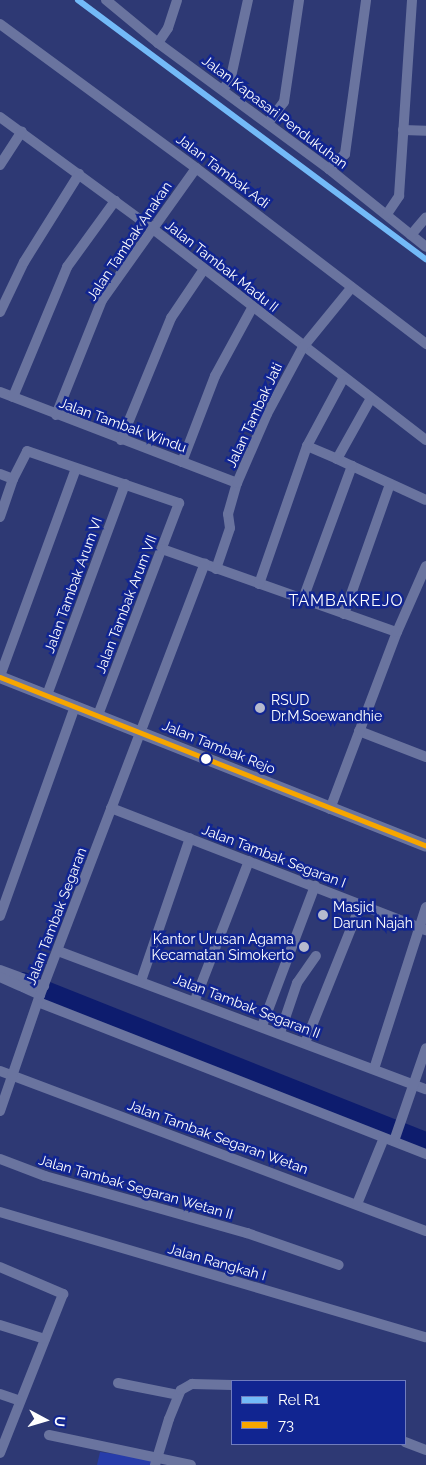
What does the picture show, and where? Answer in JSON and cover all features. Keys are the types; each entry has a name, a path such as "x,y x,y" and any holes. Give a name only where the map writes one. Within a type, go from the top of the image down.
{"street":[{"path":"158,43 168,28 177,0"},
{"path":"223,90 231,77 248,0"},
{"path":"268,123 284,102 299,0"},
{"path":"329,169 345,154 366,0"},
{"path":"387,214 399,196 412,0"},
{"name":"Jalan Kapasari Pendukuhan","path":"113,2 158,43 329,169 426,247"},
{"name":"Jalan Tambak Adi","path":"0,24 196,168 426,344"},
{"name":"Jalan Tambak Madu II","path":"0,117 22,131 153,229 370,400 426,440"},
{"path":"403,130 426,131"},
{"path":"0,165 22,131"},
{"name":"Jalan Tambak Anakan","path":"56,415 102,300 196,168"},
{"path":"0,312 24,262 79,174"},
{"path":"13,398 67,267 115,201"},
{"path":"411,235 426,217"},
{"path":"121,440 171,318 204,269"},
{"name":"Jalan Tambak Jati","path":"216,569 230,528 228,514 237,483 267,414 303,347 352,288"},
{"path":"182,462 215,376 252,308"},
{"path":"260,584 308,446 344,379"},
{"name":"Jalan Tambak Windu","path":"0,392 237,483"},
{"path":"337,459 370,400"},
{"path":"308,446 426,500"},
{"path":"0,517 13,479 27,451 125,484"},
{"path":"303,599 352,466"},
{"path":"0,677 76,468"},
{"path":"0,474 13,479"},
{"name":"Jalan Tambak Arum VII","path":"98,715 179,503 125,484"},
{"name":"Jalan Tambak Arum VI","path":"47,695 125,484"},
{"path":"344,614 390,484"},
{"path":"162,549 397,632"},
{"path":"140,731 205,564"},
{"path":"330,808 397,632 426,566"},
{"name":"Jalan Tambak Rejo","path":"0,677 426,846"},
{"path":"0,916 75,706"},
{"name":"Jalan Tambak Segaran","path":"0,1111 41,995 140,731"},
{"path":"359,731 426,757"},
{"name":"Jalan Tambak Segaran I","path":"111,808 422,928"},
{"path":"141,981 190,838"},
{"path":"194,1000 249,861"},
{"path":"262,1026 315,886"},
{"path":"305,1043 361,904"},
{"path":"374,1069 422,928 426,907"},
{"name":"Jalan Tambak Segaran II","path":"58,951 194,1000 426,1089"},
{"path":"280,1033 297,983 316,956"},
{"path":"5,974 41,995 384,1138 395,1138 426,1154"},
{"path":"395,1138 426,1048"},
{"name":"Jalan Tambak Segaran Wetan","path":"0,1071 426,1231"},
{"path":"357,1204 384,1138"},
{"name":"Jalan Tambak Segaran Wetan II","path":"0,1159 45,1176 265,1241 339,1265"},
{"name":"Jalan Rangkah I","path":"0,1212 426,1337"},
{"path":"0,1267 63,1294 0,1453"},
{"path":"0,1325 45,1339"},
{"path":"118,1383 178,1396"},
{"path":"156,1461 178,1396 192,1384 231,1386"},
{"path":"0,1394 20,1401"},
{"path":"49,1435 156,1461 191,1465"},
{"path":"406,1442 426,1450"}],"shaded area":[{"path":"100,1452 152,1459 151,1465 97,1465"}],"waterway":[{"path":"23,982 426,1142"}],"rail line":[{"name":"R1","path":"78,0 426,259"}],"transit line":[{"name":"73","path":"0,677 426,846"}],"place":[{"name":"RSUD Dr.M.Soewandhie","path":"260,708"},
{"name":"Masjid Darun Najah","path":"323,915"},
{"name":"Kantor Urusan Agama Kecamatan Simokerto","path":"304,947"}],"district":[{"name":"TAMBAKREJO","path":"346,601"}]}
